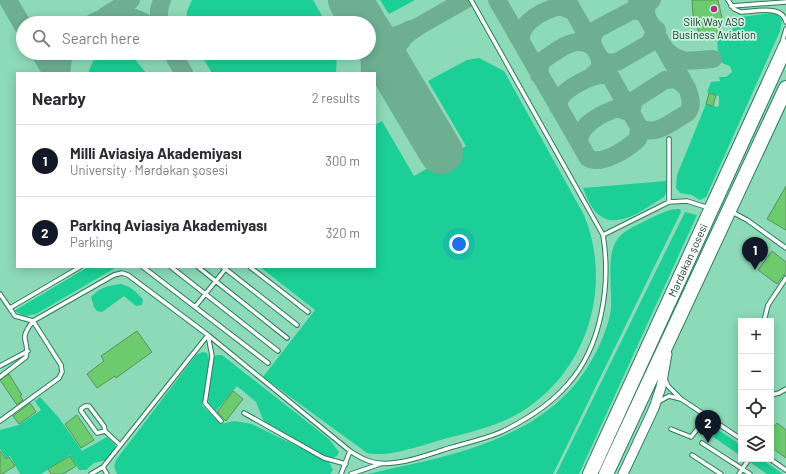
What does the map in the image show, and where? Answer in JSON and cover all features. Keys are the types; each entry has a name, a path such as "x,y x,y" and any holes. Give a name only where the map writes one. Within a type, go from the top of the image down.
{"highway":[{"name":"Mərdəkan şosesi","path":"590,474 786,46"},
{"name":"Mərdəkan şosesi","path":"606,474 786,88"}],"street":[{"path":"624,474 654,408 664,371 667,352 684,306"}],"lane":[{"path":"0,377 26,357 28,350 24,338 26,331 33,321 114,275 122,273 208,335 350,451 369,462 381,464 395,463 500,432 528,418 547,405 569,384 587,356 602,314 606,287 603,235 472,0"},
{"path":"728,0 731,6 741,12 777,11 783,16 786,22"},
{"path":"731,6 786,2"},
{"path":"770,80 786,29"},
{"path":"669,139 669,202"},
{"path":"603,235 669,202 687,201 712,209"},
{"path":"730,210 747,220 786,248"},
{"path":"10,308 78,268"},
{"path":"145,268 268,364"},
{"path":"172,268 278,351"},
{"path":"199,268 287,338"},
{"path":"195,307 225,268 297,325"},
{"path":"251,268 308,312"},
{"path":"765,318 768,305 786,278"},
{"path":"0,294 15,316 33,321 61,365 62,372 59,378 0,421"},
{"path":"208,335 212,356 205,403 222,421"},
{"path":"91,474 103,467 208,335"},
{"path":"0,366 28,350"},
{"path":"664,371 668,386 681,400"},
{"path":"774,394 786,390"},
{"path":"654,408 665,397 672,396 681,400 738,437"},
{"path":"105,431 97,433 81,411 83,407 89,406 104,426 105,431 120,445"},
{"path":"244,413 324,458 346,464"},
{"path":"89,423 97,417"},
{"path":"671,428 691,437 707,417"},
{"path":"702,443 750,474"},
{"path":"341,474 350,451"},
{"path":"692,455 721,474"},
{"path":"739,474 747,462"},
{"path":"774,462 786,470"},
{"path":"350,474 381,464"},
{"path":"103,467 107,474"}],"green space":[{"path":"192,0 313,0 322,16 187,16 187,11"},
{"path":"380,0 415,0 389,14"},
{"path":"772,13 777,14 782,20 780,31 706,197 700,200 692,195 680,193 676,188 677,175 706,104 717,107 719,105 719,96 707,92 711,82 720,81 719,77 726,77 732,72 730,66 722,63 717,47 719,37 725,41 740,17"},
{"path":"479,58 504,71 584,215 592,242 596,270 594,298 588,325 578,350 563,374 544,395 521,412 493,425 416,447 385,454 367,453 263,377 315,310 261,268 376,268 376,124 382,121 414,176 466,146 428,81 467,60"},
{"path":"94,60 136,60 145,72 88,72"},
{"path":"204,60 337,60 336,72 211,72"},
{"path":"666,181 667,190 664,197 639,213 620,220 611,220 602,217 592,208 583,188"},
{"path":"680,209 681,212 553,474 367,474 428,461 489,442 518,429 544,413 568,393 595,355 608,322 611,307 611,257 615,243 621,235 630,229 660,214"},
{"path":"685,212 697,215 579,474 556,474"},
{"path":"86,268 115,268 36,314 25,316 14,311"},
{"path":"121,284 138,294 143,300 142,305 136,306 124,296 102,312 97,311 91,297 97,291 112,285"},
{"path":"203,352 207,353 210,362 202,405 221,424 234,421 252,424 329,462 333,470 330,474 117,474 114,467 116,460 196,355"},
{"path":"217,355 222,355 329,439 339,452 337,456 332,458 324,455 264,422 256,402 237,386 216,411 209,406 208,398 214,357"},
{"path":"40,397 59,418 82,451 107,437 115,445 115,449 107,460 94,463 86,470 79,470 70,455 41,474 20,474 10,456 6,458 0,449 0,430 19,425 41,410 35,401"},
{"path":"708,423 738,443 738,454 703,430"},
{"path":"750,462 765,462 783,474 767,474"}],"building":[{"path":"692,0 718,0 722,18 719,37 701,38 693,15"},
{"path":"709,93 716,95 713,106 706,104"},
{"path":"786,186 786,230 767,219"},
{"path":"772,251 786,262 786,272 777,284 758,270"},
{"path":"137,331 152,352 116,378 115,376 97,388 87,374 104,361 101,356"},
{"path":"9,374 22,395 20,396 23,400 17,405 0,380"},
{"path":"233,391 243,399 226,421 217,412"},
{"path":"30,403 36,412 19,424 13,416"},
{"path":"77,415 94,440 81,448 65,424"},
{"path":"777,423 786,430 786,458 774,449 774,427"},
{"path":"0,451 6,459 9,457 15,466 2,474 0,474"},
{"path":"70,456 76,466 63,474 51,474 48,469"}],"taxiway":[{"path":"8,0 17,16"},
{"path":"105,16 131,0"},
{"path":"159,16 162,0"},
{"path":"376,75 406,35 465,0"},
{"path":"497,0 588,158 600,160 621,152 638,139 639,127 567,0"},
{"path":"637,0 687,88 691,104 687,113 658,130 651,131 639,127"},
{"path":"593,47 592,37 597,29 633,10 642,12 647,17 646,7 652,0"},
{"path":"521,41 521,34 524,28 540,14 560,6 573,11"},
{"path":"112,16 119,16"},
{"path":"119,16 126,16"},
{"path":"592,76 600,68 600,58 607,63 617,62 650,43 654,34 653,27 657,30"},
{"path":"376,34 380,36 395,36 411,29"},
{"path":"539,75 542,61 560,48 580,42 587,43 593,47"},
{"path":"666,50 671,55 682,60 693,61 713,59"},
{"path":"44,60 51,72"},
{"path":"61,72 63,60"},
{"path":"176,60 183,72"},
{"path":"370,60 370,72"},
{"path":"558,107 560,98 568,90 587,79 604,75"},
{"path":"579,142 583,130 593,120 618,108 631,113 634,100 665,80 677,79 687,88"}],"runway":[{"path":"350,0 360,16"},
{"path":"376,43 441,152"}],"place":[{"name":"Silk Way ASG Business Aviation","path":"714,9"},
{"name":"Milli Aviasiya Akademiyası","path":"755,270"},
{"name":"Parkinq Aviasiya Akademiyası","path":"708,443"}]}
